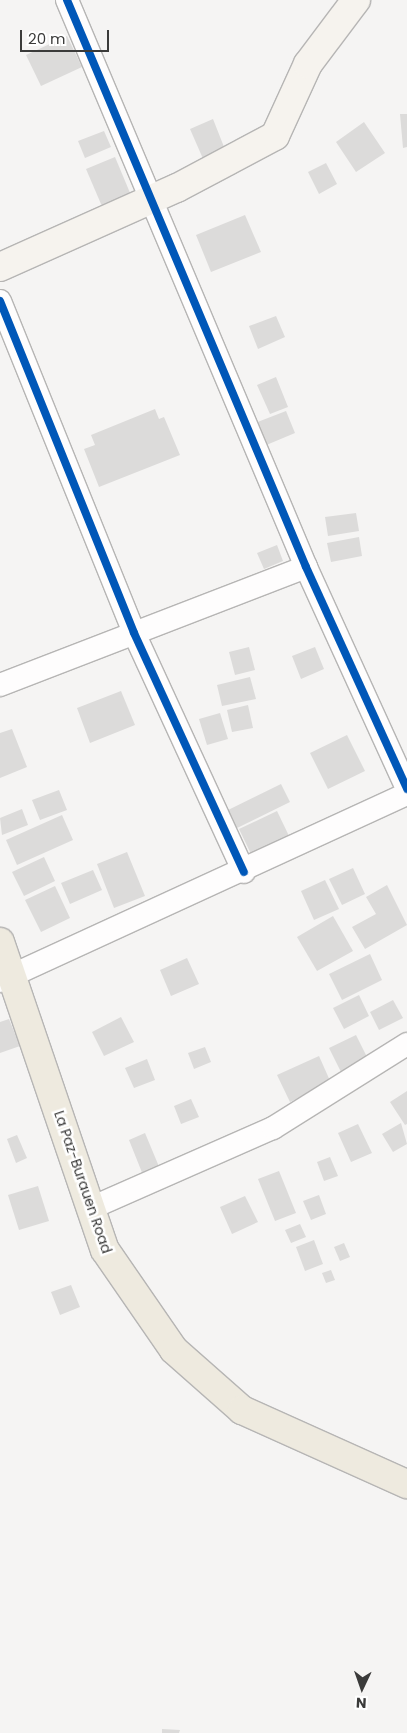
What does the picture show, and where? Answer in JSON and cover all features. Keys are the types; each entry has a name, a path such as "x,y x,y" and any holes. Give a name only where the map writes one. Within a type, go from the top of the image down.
{"main road":[{"name":"La Paz-Burauen Road","path":"0,942 7,978 89,1209 117,1272 174,1350 242,1410 407,1484"}],"street":[{"path":"67,0 147,199 306,567 407,789"},
{"path":"0,267 147,199 275,136 308,64 356,0"},
{"path":"0,301 134,633 244,872"},
{"path":"0,685 306,567"},
{"path":"7,978 244,872 407,794"},
{"path":"89,1209 273,1128 407,1044"}],"building":[{"path":"67,36 82,67 41,86 26,55"},
{"path":"400,114 407,114 407,147 403,148"},
{"path":"213,119 226,152 204,161 190,129"},
{"path":"364,122 385,153 356,172 336,142"},
{"path":"104,131 111,147 85,158 78,141"},
{"path":"115,157 133,200 104,211 86,169"},
{"path":"326,163 337,184 319,194 308,172"},
{"path":"245,215 261,252 211,272 196,235"},
{"path":"276,316 285,337 258,349 249,326"},
{"path":"276,377 288,407 270,414 257,385"},
{"path":"155,409 159,419 164,417 180,455 99,487 84,449 95,445 91,435"},
{"path":"286,411 295,433 264,446 255,423"},
{"path":"356,513 359,531 328,536 325,517"},
{"path":"359,537 362,556 331,562 327,543"},
{"path":"277,545 283,561 264,569 257,553"},
{"path":"249,647 255,670 235,675 229,652"},
{"path":"315,647 324,669 301,679 292,656"},
{"path":"250,677 256,699 222,706 217,685"},
{"path":"121,691 135,725 90,743 77,708"},
{"path":"248,705 253,728 232,732 227,710"},
{"path":"220,713 228,739 207,745 199,719"},
{"path":"12,729 27,767 0,778 0,733"},
{"path":"347,735 365,771 328,789 310,753"},
{"path":"281,784 290,802 233,830 224,812"},
{"path":"59,790 67,810 40,820 32,800"},
{"path":"22,809 28,825 2,835 0,818"},
{"path":"277,811 290,838 252,856 239,829"},
{"path":"62,815 73,840 17,865 6,840"},
{"path":"127,852 145,896 114,908 97,864"},
{"path":"44,857 55,881 24,896 12,872"},
{"path":"353,868 365,894 342,905 329,879"},
{"path":"93,870 102,890 70,904 61,883"},
{"path":"325,880 339,909 314,920 301,891"},
{"path":"387,885 407,925 365,949 352,927 376,914 366,897"},
{"path":"55,886 70,918 41,932 25,900"},
{"path":"333,916 353,951 317,971 297,937"},
{"path":"370,954 382,980 342,1000 329,974"},
{"path":"187,958 199,984 171,996 160,970"},
{"path":"359,995 369,1016 344,1029 333,1008"},
{"path":"393,1000 403,1018 379,1030 370,1012"},
{"path":"121,1017 134,1042 104,1056 92,1032"},
{"path":"9,1019 20,1046 0,1053 0,1022"},
{"path":"356,1035 370,1063 343,1076 329,1048"},
{"path":"205,1047 211,1062 194,1069 188,1053"},
{"path":"319,1056 331,1083 290,1102 277,1075"},
{"path":"147,1059 155,1080 134,1088 125,1068"},
{"path":"407,1091 407,1124 405,1125 390,1102"},
{"path":"191,1099 199,1117 181,1124 174,1106"},
{"path":"401,1123 407,1144 393,1152 382,1134"},
{"path":"358,1124 372,1153 351,1162 338,1133"},
{"path":"145,1133 160,1169 143,1175 129,1140"},
{"path":"17,1135 27,1158 16,1163 7,1139"},
{"path":"330,1157 338,1176 324,1181 317,1162"},
{"path":"279,1171 296,1213 275,1221 258,1179"},
{"path":"38,1186 49,1221 19,1230 8,1195"},
{"path":"319,1195 326,1214 311,1220 303,1201"},
{"path":"245,1196 258,1222 232,1234 220,1207"},
{"path":"300,1224 306,1237 291,1243 285,1230"},
{"path":"314,1240 323,1264 305,1271 296,1247"},
{"path":"344,1243 350,1257 340,1261 334,1247"},
{"path":"331,1270 335,1280 326,1283 322,1273"},
{"path":"71,1285 80,1307 60,1315 51,1292"},
{"path":"162,1729 180,1730 179,1733 162,1733"}],"cycle path":[{"path":"67,0 306,567 407,789"},
{"path":"0,301 134,633 244,872"}]}
